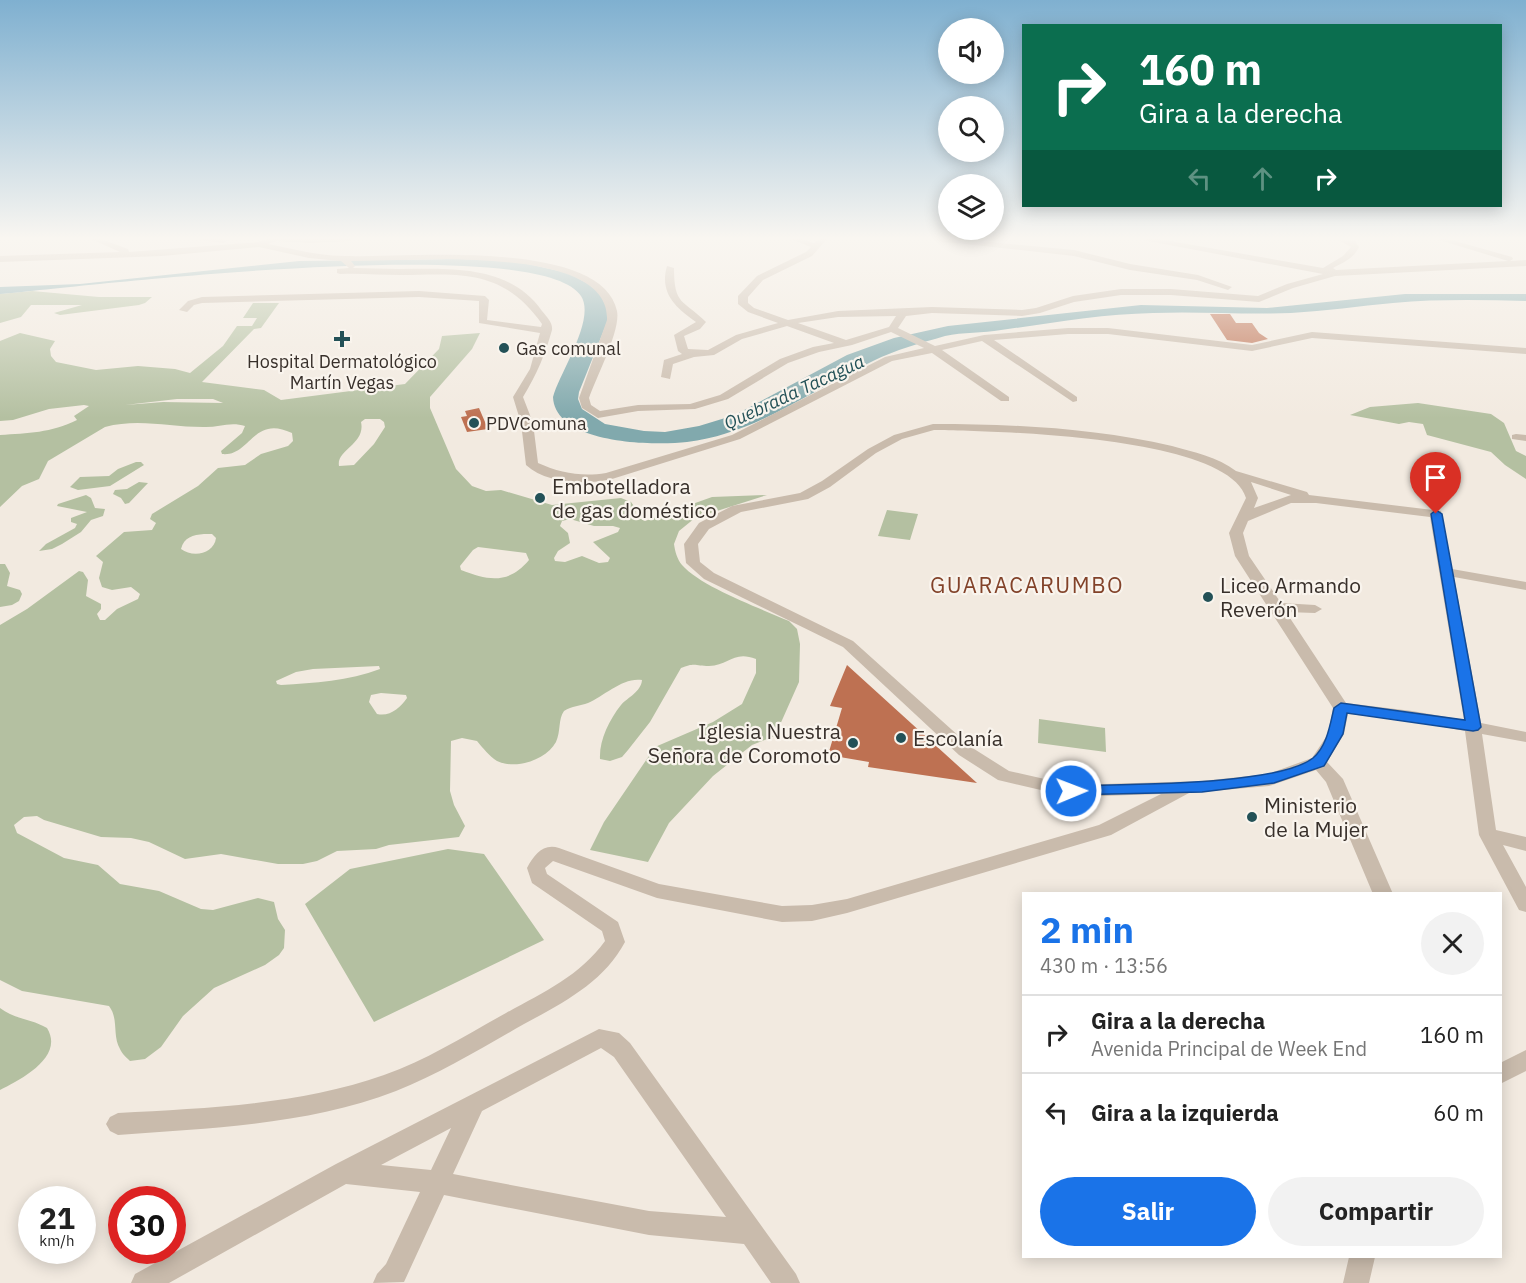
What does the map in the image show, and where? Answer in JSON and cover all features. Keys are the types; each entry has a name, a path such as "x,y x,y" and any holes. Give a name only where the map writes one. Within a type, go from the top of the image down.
{"street":[{"path":"184,310 191,303 202,300 257,299"},
{"path":"482,299 484,305 482,321 547,331"},
{"path":"531,299 547,324 547,331 535,369 518,397 527,423 532,465 555,475 591,479 729,439 888,359 928,346 984,338 1068,331 1108,331 1252,348 1274,345 1298,334 1312,334 1526,351"},
{"path":"609,299 612,313 608,332 584,398 586,406 598,415 638,408 691,407 724,397 784,361 818,349 895,330 928,346 1005,399"},
{"path":"674,299 677,304 701,322 697,327 679,335 683,351 693,354"},
{"path":"742,299 743,304 751,310 790,322 823,337 848,343"},
{"path":"666,377 668,362 693,354 710,353 739,337 790,322 838,314 932,310 1022,313 1037,311 1074,299"},
{"path":"895,330 903,313"},
{"path":"984,338 1073,399"},
{"path":"1224,468 1247,485 1252,498 1236,533 1242,556 1341,708 1336,734 1318,762 1269,780 1188,788 1071,791 1004,776 965,751 848,644 710,576 693,563 691,544 704,526 737,508 804,496 898,437 933,427 968,427 1101,436 1185,453 1224,468 1272,487 1316,499 1436,514 1473,727 1488,835 1526,905"},
{"path":"1244,518 1266,507 1290,500 1316,499"},
{"path":"1447,572 1526,586"},
{"path":"1276,607 1315,609"},
{"path":"1341,708 1412,716 1526,737"},
{"path":"1318,762 1334,779 1382,892"},
{"path":"118,1125 226,1117 322,1103 368,1090 424,1069 554,997 604,960 615,942 611,927 539,878 536,868 542,858 552,853 657,891 782,914 812,914 847,906 1105,830 1188,788"},
{"path":"1488,835 1526,844"},
{"path":"144,1283 345,1172 599,1038 611,1040 622,1050 787,1283"},
{"path":"1502,1073 1526,1060"},
{"path":"386,1283 395,1273 435,1182 473,1105"},
{"path":"345,1172 435,1182 649,1223 752,1232"},
{"path":"1356,1283 1362,1258"}],"green space":[{"path":"0,299 150,299 139,305 60,315 54,313 82,305 31,305 21,317 0,323"},
{"path":"253,303 279,303 261,328 254,329 202,382 264,390 281,400 405,384 439,349 442,336 480,333 472,349 430,397 430,408 456,469 472,486 486,491 501,490 552,505 621,498 631,502 636,509 635,516 645,521 712,497 767,495 695,518 679,531 674,547 682,565 703,581 732,597 789,621 797,629 800,644 799,682 775,736 752,745 713,776 669,823 648,862 590,850 604,822 655,747 713,722 742,704 756,673 756,659 742,656 716,665 693,665 681,668 650,722 622,757 610,761 600,759 601,745 606,731 617,711 637,691 642,680 628,681 588,703 564,711 556,742 545,754 530,762 505,764 494,759 477,741 462,738 451,741 450,791 454,805 465,826 459,837 389,845 376,849 337,851 317,861 303,864 278,864 221,854 185,859 149,842 131,838 101,837 37,816 24,817 14,825 17,833 64,858 98,865 120,884 159,891 201,909 213,910 258,898 274,902 278,919 285,930 284,948 279,955 265,965 214,988 183,1016 161,1047 145,1059 130,1061 122,1053 118,1044 114,1016 109,1006 22,991 0,980 0,625 27,609 79,571 83,572 88,580 86,596 101,604 101,609 97,614 100,620 105,620 117,609 138,599 140,594 131,587 112,590 102,587 99,578 103,562 96,556 124,532 152,530 156,523 150,519 152,514 198,486 218,468 245,465 261,454 288,446 293,441 292,433 269,429 260,432 239,449 222,454 221,451 242,433 245,426 234,424 203,427 129,423 105,427 48,461 39,479 22,486 0,507 0,435 58,428 77,420 74,416 89,406 49,409 13,420 0,421 0,341 20,333 55,341 50,349 51,356 56,362 96,370 138,366 175,369 190,373 223,346 237,326 252,326 257,318 243,318","holes":["177,399 213,399 223,403 163,402 125,405","365,419 380,419 384,422 385,427 374,444 354,465 339,466 342,455 359,436 361,422","570,519 594,526 620,528 618,532 593,542 610,558 608,562 599,563 582,556 565,562 555,561 554,558 558,551 570,543 568,533 560,526 562,521","212,534 216,538 211,548 202,553 191,553 181,549 187,539 196,535","478,547 526,553 529,560 514,573 498,578 471,574 461,570 460,566","379,666 380,669 331,681 277,684 276,681 296,672","381,693 406,695 407,698 398,708 382,715 377,714 369,702 371,695"]},
{"path":"1418,403 1491,414 1504,423 1516,451 1526,456 1526,479 1491,452 1427,435 1423,424 1409,422 1399,424 1350,415 1370,407"},
{"path":"136,462 144,465 110,486 78,490 70,487 80,477 109,476 118,469"},
{"path":"139,482 148,483 129,503 125,504 121,498 113,494 115,490 127,489"},
{"path":"86,495 91,498 95,508 105,509 103,516 91,520 81,532 62,544 52,549 39,551 46,544 75,528 77,524 71,522 71,518 87,512 57,506 58,504"},
{"path":"887,510 918,514 910,540 878,536"},
{"path":"0,564 5,564 10,573 7,586 20,590 22,594 19,601 0,607"},
{"path":"1039,719 1105,728 1106,752 1038,743"},
{"path":"448,849 484,854 544,940 374,1022 305,904 350,869"},
{"path":"0,1008 47,1028 51,1039 50,1049 38,1066 0,1090"}],"water":[{"name":"Quebrada Tacagua","path":"582,299 603,299 610,315 579,392 578,399 582,409 605,424 665,432 699,426 735,415 847,355 894,338 948,326 1141,305 1267,308 1357,299 1526,299 1526,301 1426,301 1291,313 1134,314 945,336 881,357 760,421 712,437 672,443 608,439 587,433 570,424 558,413 553,397 581,331 584,306"}],"building":[{"path":"1210,314 1230,314 1236,323 1252,323 1259,333 1268,339 1252,343 1227,340"},
{"name":"PDVComuna","path":"479,408 488,429 467,432 461,417 467,416 465,411"},
{"name":"Escolanía","path":"847,665 977,783 868,767 869,762 828,755 842,708 830,706"}],"place":[{"name":"Hospital Dermatológico Martín Vegas","path":"342,339"},
{"name":"Gas comunal","path":"504,348"},
{"name":"PDVComuna","path":"474,423"},
{"name":"Embotelladora de gas doméstico","path":"540,498"},
{"name":"Liceo Armando Reverón","path":"1208,597"},
{"name":"Escolanía","path":"901,738"},
{"name":"Iglesia Nuestra Señora de Coromoto","path":"853,743"},
{"name":"Ministerio de la Mujer","path":"1252,817"}],"district":[{"name":"GUARACARUMBO","path":"1027,584"}],"route":[{"path":"1071,791 1202,787 1269,780 1318,762 1336,734 1341,708 1412,716 1473,727 1436,514"}]}
